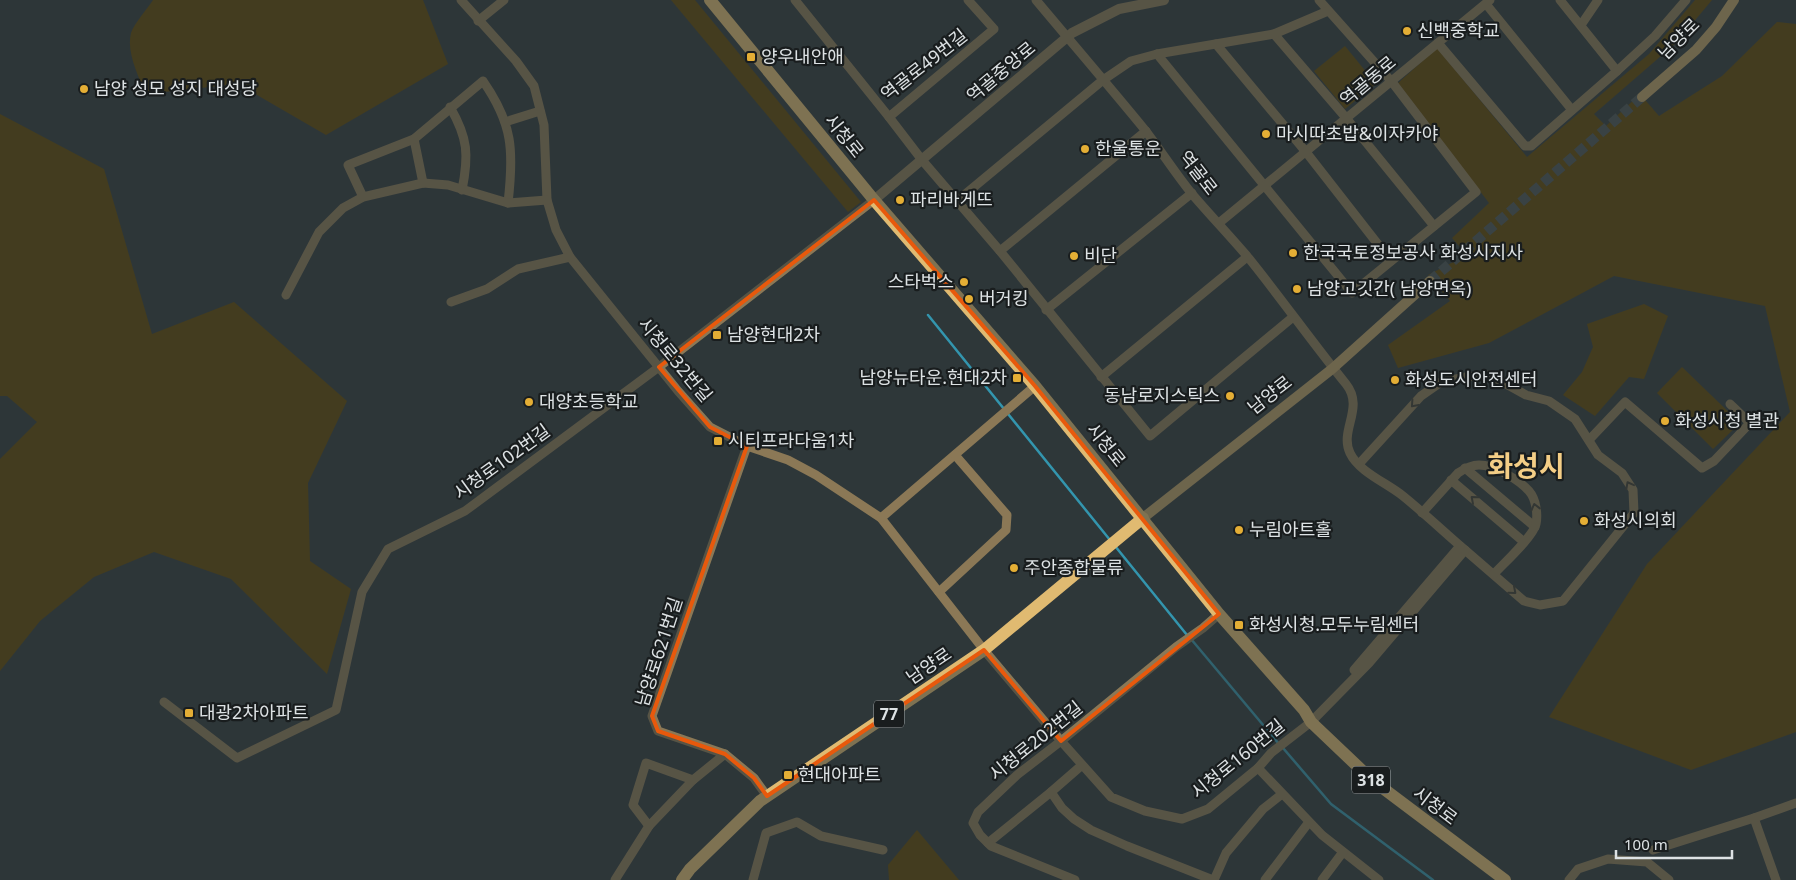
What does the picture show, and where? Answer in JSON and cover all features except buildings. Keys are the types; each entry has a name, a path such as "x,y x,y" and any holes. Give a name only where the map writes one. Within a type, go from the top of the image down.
{"main road":[{"name":"시청로","path":"710,0 874,200 1035,386 1219,614 1297,703 1311,722 1372,780 1505,880"},
{"name":"남양로","path":"1642,98 1696,50 1716,27 1734,0"},
{"name":"남양로","path":"682,880 690,869 760,801 984,650 1129,532 1143,518 1332,369 1430,281"}],"street":[{"name":"시청로32번길","path":"461,0 516,61 534,86 544,124 547,200 556,230 570,257 710,427 746,446 788,460 816,475 881,518 984,650"},
{"path":"478,21 504,0"},
{"name":"역골로49번길","path":"795,0 889,116 994,30 968,0"},
{"name":"역골로","path":"1036,0 1146,131 1192,193 1247,257 1347,386 1354,399 1348,445 1350,453 1359,464"},
{"name":"역골중앙로","path":"874,200 1067,38 1119,9 1164,0"},
{"path":"1156,54 1352,292 1476,192 1392,82 1319,0"},
{"path":"1560,0 1617,71"},
{"path":"1581,24 1598,0"},
{"path":"1438,42 1525,146 1531,146 1656,36 1686,0"},
{"path":"1488,2 1572,110"},
{"name":"역골동로","path":"1219,223 1488,2"},
{"path":"957,201 1103,80 1131,61 1156,54 1274,34 1328,11"},
{"path":"1274,34 1347,119 1434,226"},
{"path":"1216,44 1306,152 1391,261"},
{"path":"363,197 348,165 414,139 483,80 497,100 510,142 511,174 508,203"},
{"path":"450,107 461,126 466,144 466,169 462,190"},
{"path":"505,122 540,112"},
{"path":"889,116 922,160 1000,251 1150,436 1293,317"},
{"path":"1000,251 1146,131"},
{"path":"414,139 423,184"},
{"path":"286,295 319,232 343,208 363,197 423,184 448,185 508,203 547,200"},
{"path":"1046,310 1192,193"},
{"name":"시청로102번길","path":"164,702 237,758 336,710 362,592 388,549 465,511 659,367 874,200"},
{"path":"451,302 487,288 518,269 570,257"},
{"path":"1101,377 1247,257"},
{"path":"1490,375 1526,395 1549,401 1575,420 1588,440 1598,455 1622,473 1633,490 1634,513 1562,600 1540,606 1524,601 1401,494 1383,483 1359,464 1421,396 1441,382 1466,377 1490,375"},
{"path":"881,518 1035,386"},
{"path":"1588,440 1624,402 1702,468 1714,461 1750,423 1730,404"},
{"name":"남양로621번길","path":"725,754 658,731 652,716 746,446"},
{"path":"938,592 1006,530 1007,515 955,455"},
{"path":"1422,513 1464,468 1479,465 1500,469 1530,492 1535,504 1537,517 1535,527 1524,542 1494,574"},
{"path":"1464,468 1535,527"},
{"path":"1451,480 1524,542"},
{"name":"시청로160번길","path":"984,650 1061,741 1112,797 1145,811 1182,819 1208,809 1311,722 1369,663 1463,548"},
{"name":"시청로202번길","path":"1075,880 988,843 980,835 973,823 978,812 1017,775 1219,614"},
{"path":"615,880 649,826 692,780 725,754 754,778 767,796"},
{"path":"649,826 633,805 646,763 692,780"},
{"path":"988,843 1082,764"},
{"path":"1258,768 1322,836 1379,880"},
{"path":"1051,792 1062,808 1090,830 1214,880 1226,853 1263,809 1282,794"},
{"path":"1653,850 1754,818 1796,802"},
{"path":"1754,818 1776,880"},
{"path":"753,880 766,833 797,822 822,836 883,850"},
{"path":"1265,880 1309,822"},
{"path":"1322,880 1343,852"},
{"path":"1574,878 1578,869 1608,858 1647,862 1669,880"}],"highlighted area":[{"path":"874,200 1035,386 1219,614 1061,741 984,650 767,796 754,778 725,754 658,731 652,716 747,446 710,427 659,367"}],"shaded area":[{"path":"153,0 423,0 448,64 326,135 238,84 145,94 134,64 130,41 135,25"},
{"path":"671,0 695,0 861,202 848,212"},
{"path":"1695,0 1712,0 1676,43 1594,114 1606,126 1640,94 1659,116 1722,76 1777,22 1796,24 1796,732 1691,770 1549,717 1647,564 1790,412 1765,306 1614,276 1489,343 1398,368 1388,345 1450,301 1428,275 1467,255 1452,238 1489,203 1398,83 1437,48 1527,157 1649,54"},
{"path":"1345,46 1376,84 1345,109 1314,71"},
{"path":"0,114 104,169 152,334 234,302 347,401 308,483 310,561 351,589 327,674 231,579 154,552 94,577 40,621 0,671 0,459 37,422 7,396 0,396"},
{"path":"1644,304 1668,316 1644,379 1629,377 1595,416 1563,395 1582,372 1593,347 1587,324"},
{"path":"1682,367 1740,423 1713,449 1657,393"},
{"path":"917,830 959,880 889,880 888,865"}],"waterway":[{"path":"928,315 1110,540"},
{"path":"1115,546 1187,635"},
{"path":"1191,639 1279,744"},
{"path":"1283,748 1331,804 1433,880"}],"tunnel":[{"path":"1430,281 1642,97"}],"place":[{"name":"신백중학교","path":"1407,31"},
{"name":"양우내안애","path":"751,57"},
{"name":"남양 성모 성지 대성당","path":"84,89"},
{"name":"마시따초밥&이자카야","path":"1266,134"},
{"name":"한울통운","path":"1085,149"},
{"name":"파리바게뜨","path":"900,200"},
{"name":"한국국토정보공사 화성시지사","path":"1293,253"},
{"name":"비단","path":"1074,256"},
{"name":"스타벅스","path":"964,282"},
{"name":"남양고깃간( 남양면옥)","path":"1297,289"},
{"name":"버거킹","path":"969,299"},
{"name":"남양현대2차","path":"717,335"},
{"name":"남양뉴타운.현대2차","path":"1017,378"},
{"name":"화성도시안전센터","path":"1395,380"},
{"name":"동남로지스틱스","path":"1230,396"},
{"name":"대양초등학교","path":"529,402"},
{"name":"화성시청 별관","path":"1665,421"},
{"name":"시티프라다움1차","path":"718,441"},
{"name":"화성시의회","path":"1584,521"},
{"name":"누림아트홀","path":"1239,530"},
{"name":"주안종합물류","path":"1014,568"},
{"name":"화성시청.모두누림센터","path":"1239,625"},
{"name":"대광2차아파트","path":"189,713"},
{"name":"현대아파트","path":"788,775"}],"district":[{"name":"화성시","path":"1526,466"}]}
